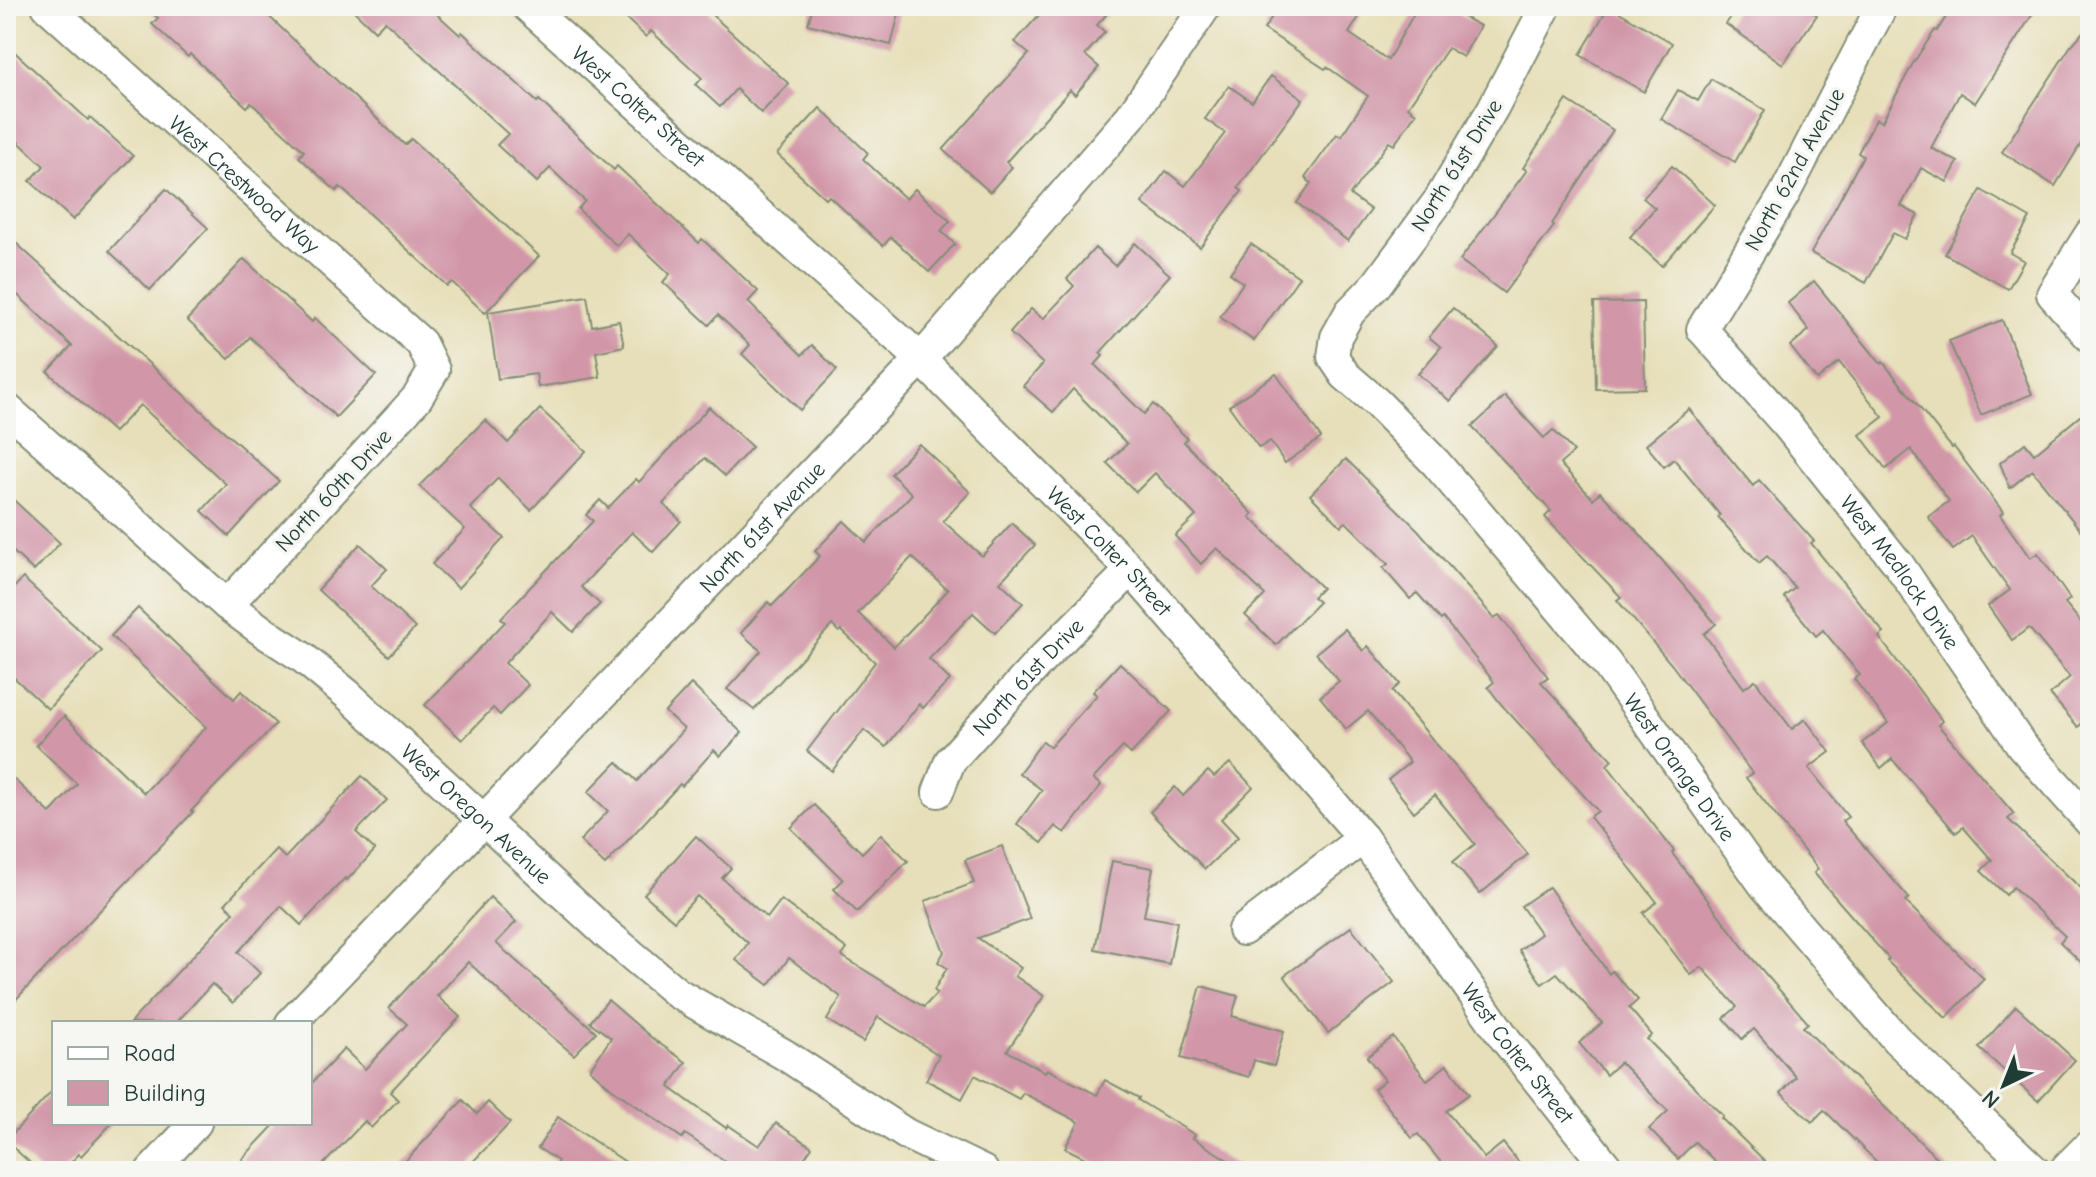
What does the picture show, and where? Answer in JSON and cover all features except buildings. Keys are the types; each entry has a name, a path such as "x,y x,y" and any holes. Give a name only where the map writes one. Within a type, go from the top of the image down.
{"street":[{"name":"West Crestwood Way","path":"47,6 421,343 434,370"},
{"name":"West Colter Street","path":"527,6 921,359 1131,570 1363,838 1506,1040 1610,1171"},
{"name":"North 61st Avenue","path":"293,1021 921,359 1131,116 1206,6"},
{"name":"North 61st Drive","path":"1333,357 1336,337 1350,312 1376,285 1439,200 1493,108 1546,6"},
{"name":"North 62nd Avenue","path":"1702,329 1784,195 1882,6"},
{"path":"2090,234 2052,294 2090,337"},
{"name":"West Medlock Drive","path":"1702,329 1787,425 1899,565 2022,746 2090,822"},
{"name":"West Orange Drive","path":"1333,357 1345,375 1436,463 1606,663 1764,885 1896,1039 2035,1171"},
{"name":"North 60th Drive","path":"227,605 417,398 434,370"},
{"name":"West Oregon Avenue","path":"6,408 227,605 302,657 347,694 608,935 677,993 785,1055 906,1134 983,1171"},
{"name":"North 61st Drive","path":"938,792 950,761 1042,659 1131,570"},
{"path":"1243,930 1363,838"},
{"path":"151,1171 194,1125"},
{"path":"2069,1171 2090,1150"}]}
